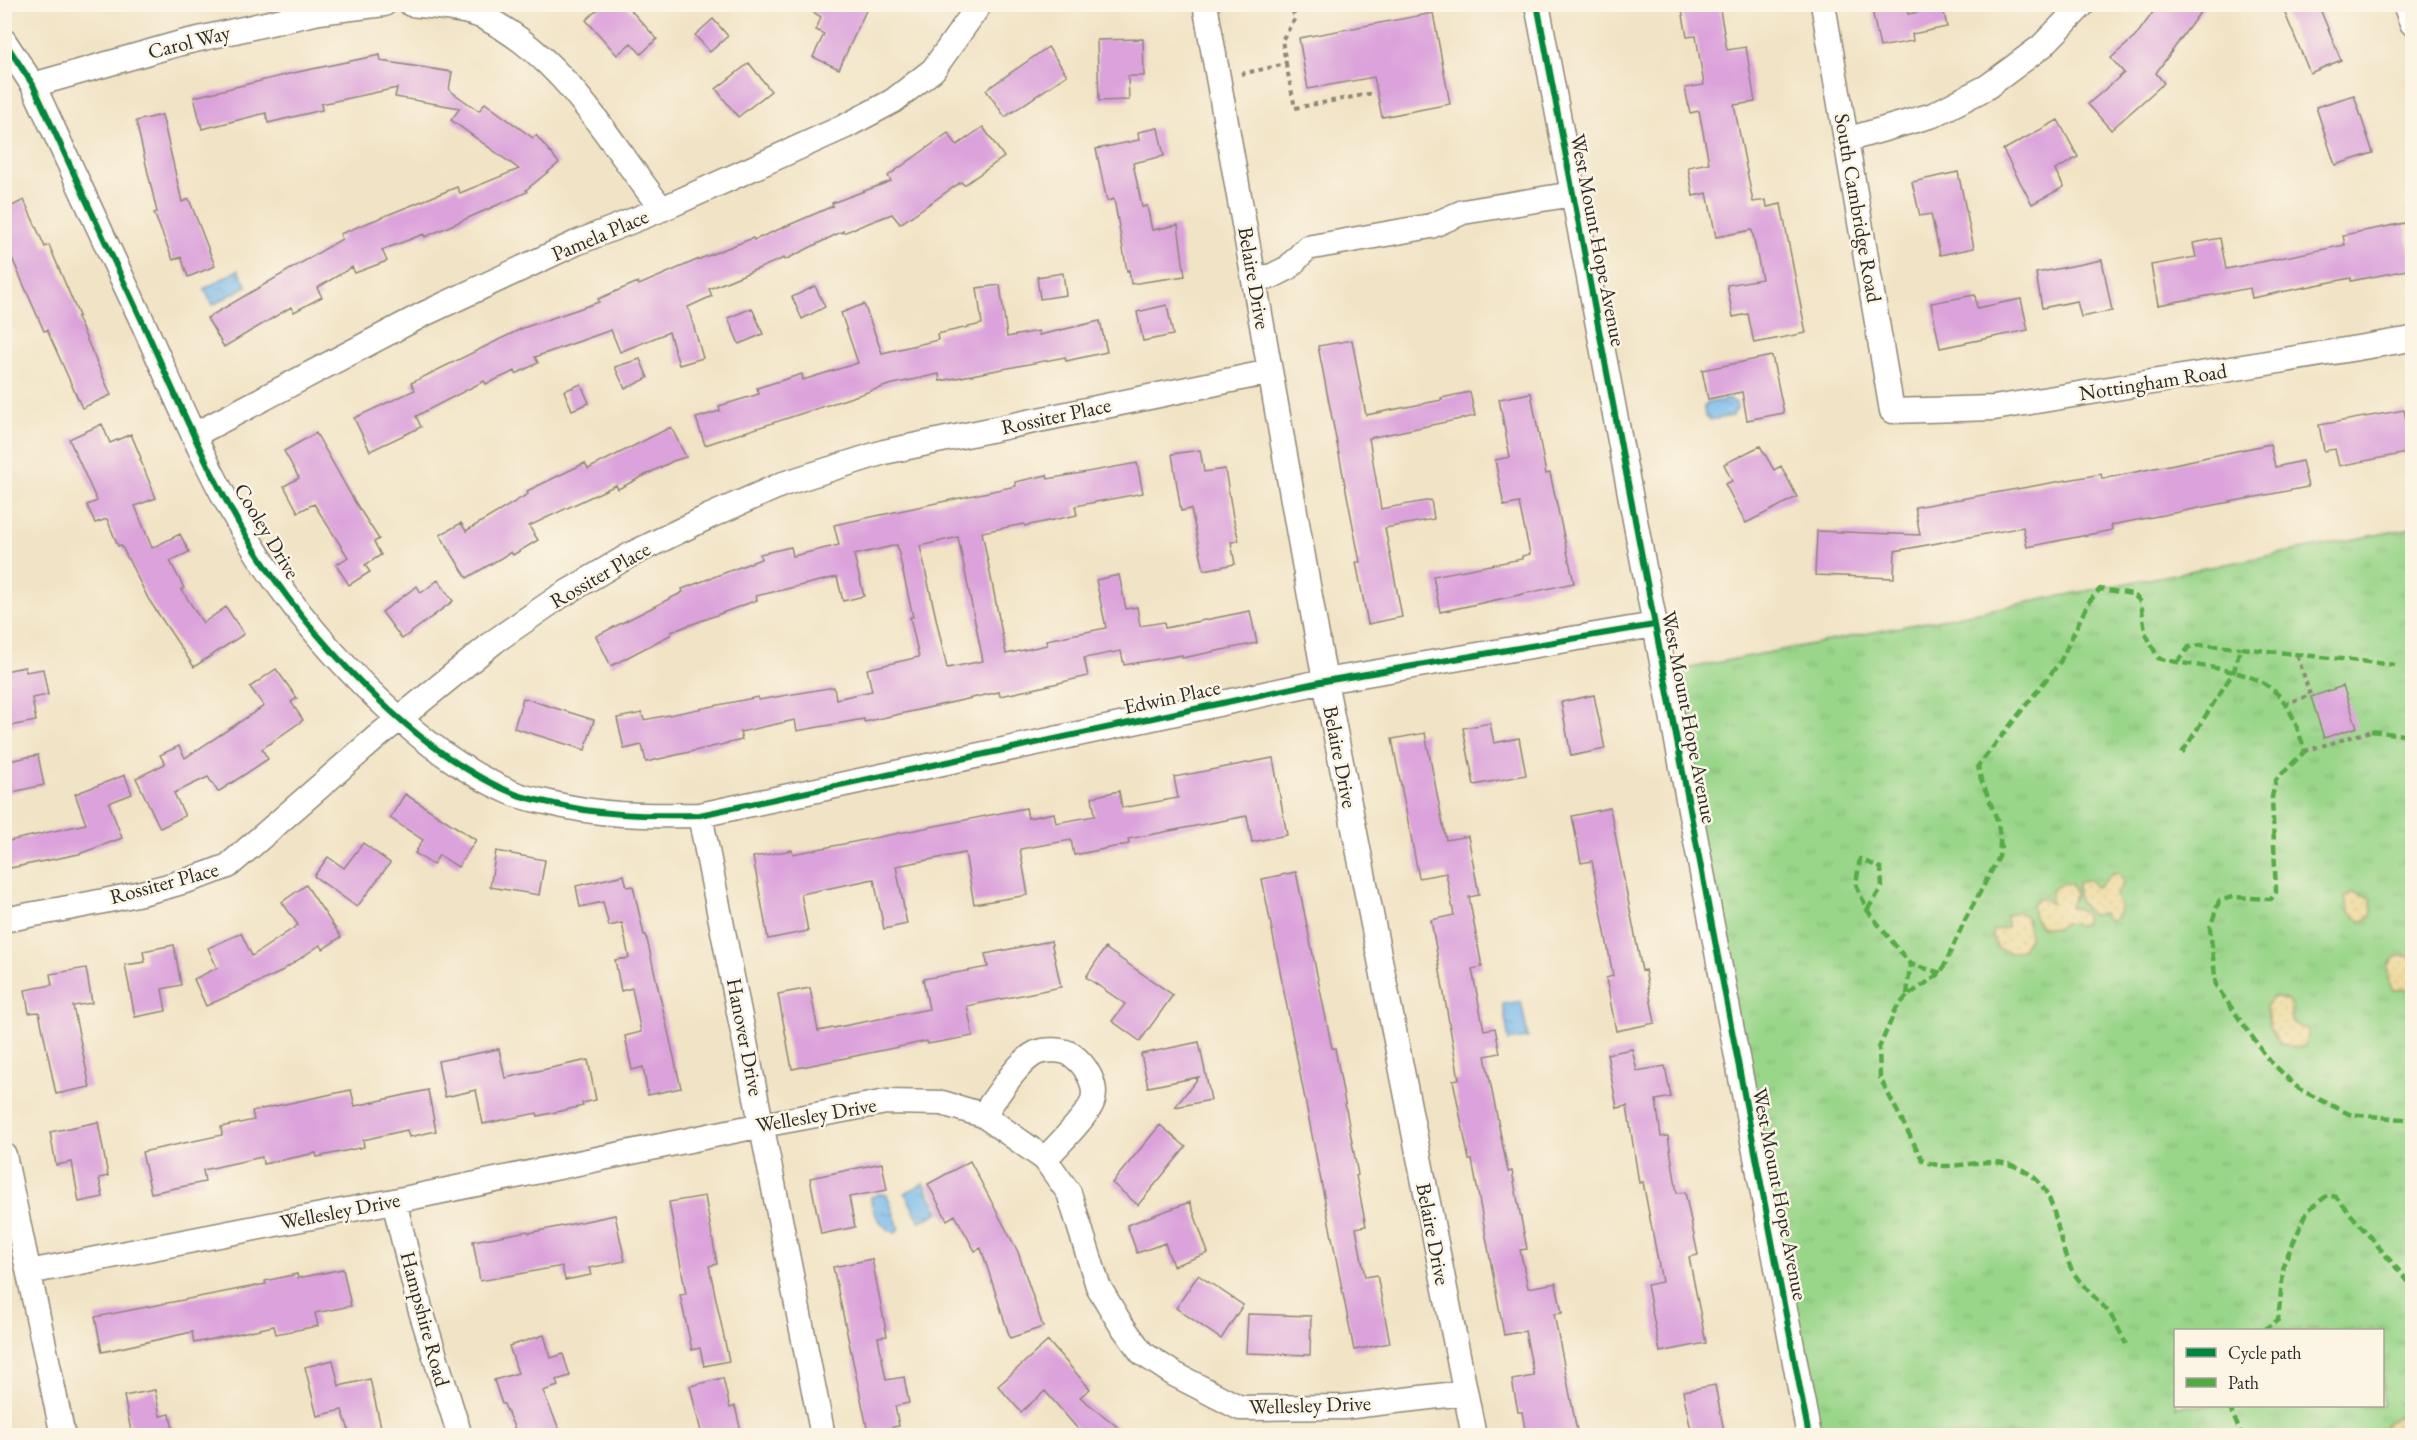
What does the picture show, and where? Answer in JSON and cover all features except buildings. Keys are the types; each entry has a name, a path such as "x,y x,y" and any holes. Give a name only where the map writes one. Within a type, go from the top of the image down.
{"street":[{"name":"Carol Way","path":"33,85 193,40 318,12 384,4"},
{"path":"411,4 482,15 546,60 597,118 662,209"},
{"name":"Pamela Place","path":"194,435 424,314 576,243 662,209 846,126 893,101 933,70 980,4"},
{"name":"Belaire Drive","path":"1206,4 1325,681 1474,1436"},
{"name":"West Mount Hope Avenue","path":"1537,4 1809,1436"},
{"name":"South Cambridge Road","path":"1823,4 1892,411"},
{"path":"1846,140 1933,115 1987,87 2042,46 2083,4"},
{"path":"2405,4 2412,23"},
{"name":"Cooley Drive","path":"4,41 33,85 194,435 248,539 285,594 358,678 400,719 467,770 516,795 583,812 632,816 699,815"},
{"path":"1254,280 1272,276 1288,268 1307,248 1431,225 1463,212 1573,194"},
{"name":"Nottingham Road","path":"1892,411 1994,408 2412,339"},
{"name":"Rossiter Place","path":"4,920 161,888 200,878 228,866 495,641 559,597 630,555 783,484 842,464 925,442 1270,372"},
{"name":"Edwin Place","path":"699,815 1325,681 1654,625"},
{"name":"Hanover Drive","path":"699,815 823,1436"},
{"path":"983,1115 1023,1063 1037,1052 1059,1051 1071,1054 1086,1070 1094,1086 1092,1103 1072,1130 1045,1159"},
{"name":"Wellesley Drive","path":"29,1272 886,1102 942,1103 983,1115 1045,1159 1069,1193 1098,1286 1120,1323 1142,1353 1174,1374 1240,1408 1344,1407 1464,1393"},
{"path":"4,1155 63,1436"},
{"name":"Hampshire Road","path":"394,1201 426,1328 460,1436"}],"path":[{"path":"1291,4 1294,19 1282,40 1294,108 1374,93"},
{"path":"1234,75 1286,64"},
{"path":"2286,704 2310,695 2297,654"},
{"path":"2305,751 2371,731"}],"green space":[{"path":"2412,528 2412,1435 1808,1435 1663,673"}],"sand":[{"path":"2112,873 2119,873 2124,883 2115,896 2120,909 2118,915 2112,920 2105,918 2104,914 2091,915 2080,900 2077,888 2078,883 2084,880 2090,880 2095,887 2099,887"},
{"path":"2063,883 2071,884 2075,893 2070,907 2079,909 2085,915 2085,923 2079,925 2064,923 2057,929 2042,927 2035,919 2031,906 2038,899 2044,899 2051,904 2051,890"},
{"path":"2352,893 2371,898 2372,913 2366,920 2361,921 2349,912 2345,898"},
{"path":"2018,911 2026,917 2030,936 2022,949 2010,953 1998,949 1992,937 1993,930 2007,928 2006,916"},
{"path":"2397,956 2412,956 2412,989 2394,990 2388,978 2388,964"},
{"path":"2272,997 2287,1000 2290,1003 2291,1020 2308,1030 2305,1046 2294,1048 2280,1044 2270,1027 2266,1006"},
{"path":"2400,1415 2412,1417 2412,1435 2384,1435 2386,1423"}],"water":[{"path":"238,270 247,286 213,305 204,289"},
{"path":"1730,399 1736,403 1737,408 1732,416 1710,420 1705,417 1704,407 1707,403"},
{"path":"1521,1001 1528,1038 1509,1041 1503,1004"},
{"path":"924,1183 939,1212 920,1222 905,1193"},
{"path":"879,1194 887,1195 899,1228 896,1233 886,1228 875,1214 871,1197"}],"marked path":[{"path":"2001,848 1998,822 1978,766 2060,662 2088,603 2100,589 2133,594 2141,602 2145,632 2158,658 2230,671 2263,683 2277,694 2288,708 2305,751 2276,780 2272,797 2276,892 2271,899 2232,897 2219,901 2210,928 2216,986 2268,1059 2299,1089 2349,1114 2412,1120"},
{"path":"2177,663 2189,647 2201,645 2240,648"},
{"path":"2182,753 2234,671 2240,648 2395,665"},
{"path":"2371,731 2412,736"},
{"path":"1941,973 1910,964 1907,996 1941,973 1964,922 1999,857 2000,842"},
{"path":"1867,910 1882,887 1881,868 1860,859 1856,884 1867,910 1910,964"},
{"path":"1907,996 1896,1009 1879,1048 1880,1078 1923,1161 1946,1166 1997,1162 2014,1166 2030,1174 2041,1184 2048,1197 2054,1211 2065,1255 2072,1270 2108,1312 2126,1344"},
{"path":"2264,1329 2278,1320 2284,1263 2308,1210 2328,1195 2336,1197 2412,1286"},
{"path":"2229,1407 2242,1436"}],"cycle path":[{"path":"1537,4 1809,1436"},
{"path":"4,41 33,85 205,460 248,539 272,575 331,650 401,720 438,750 477,775 530,799 604,813 700,815 1325,681 1654,625"}]}
